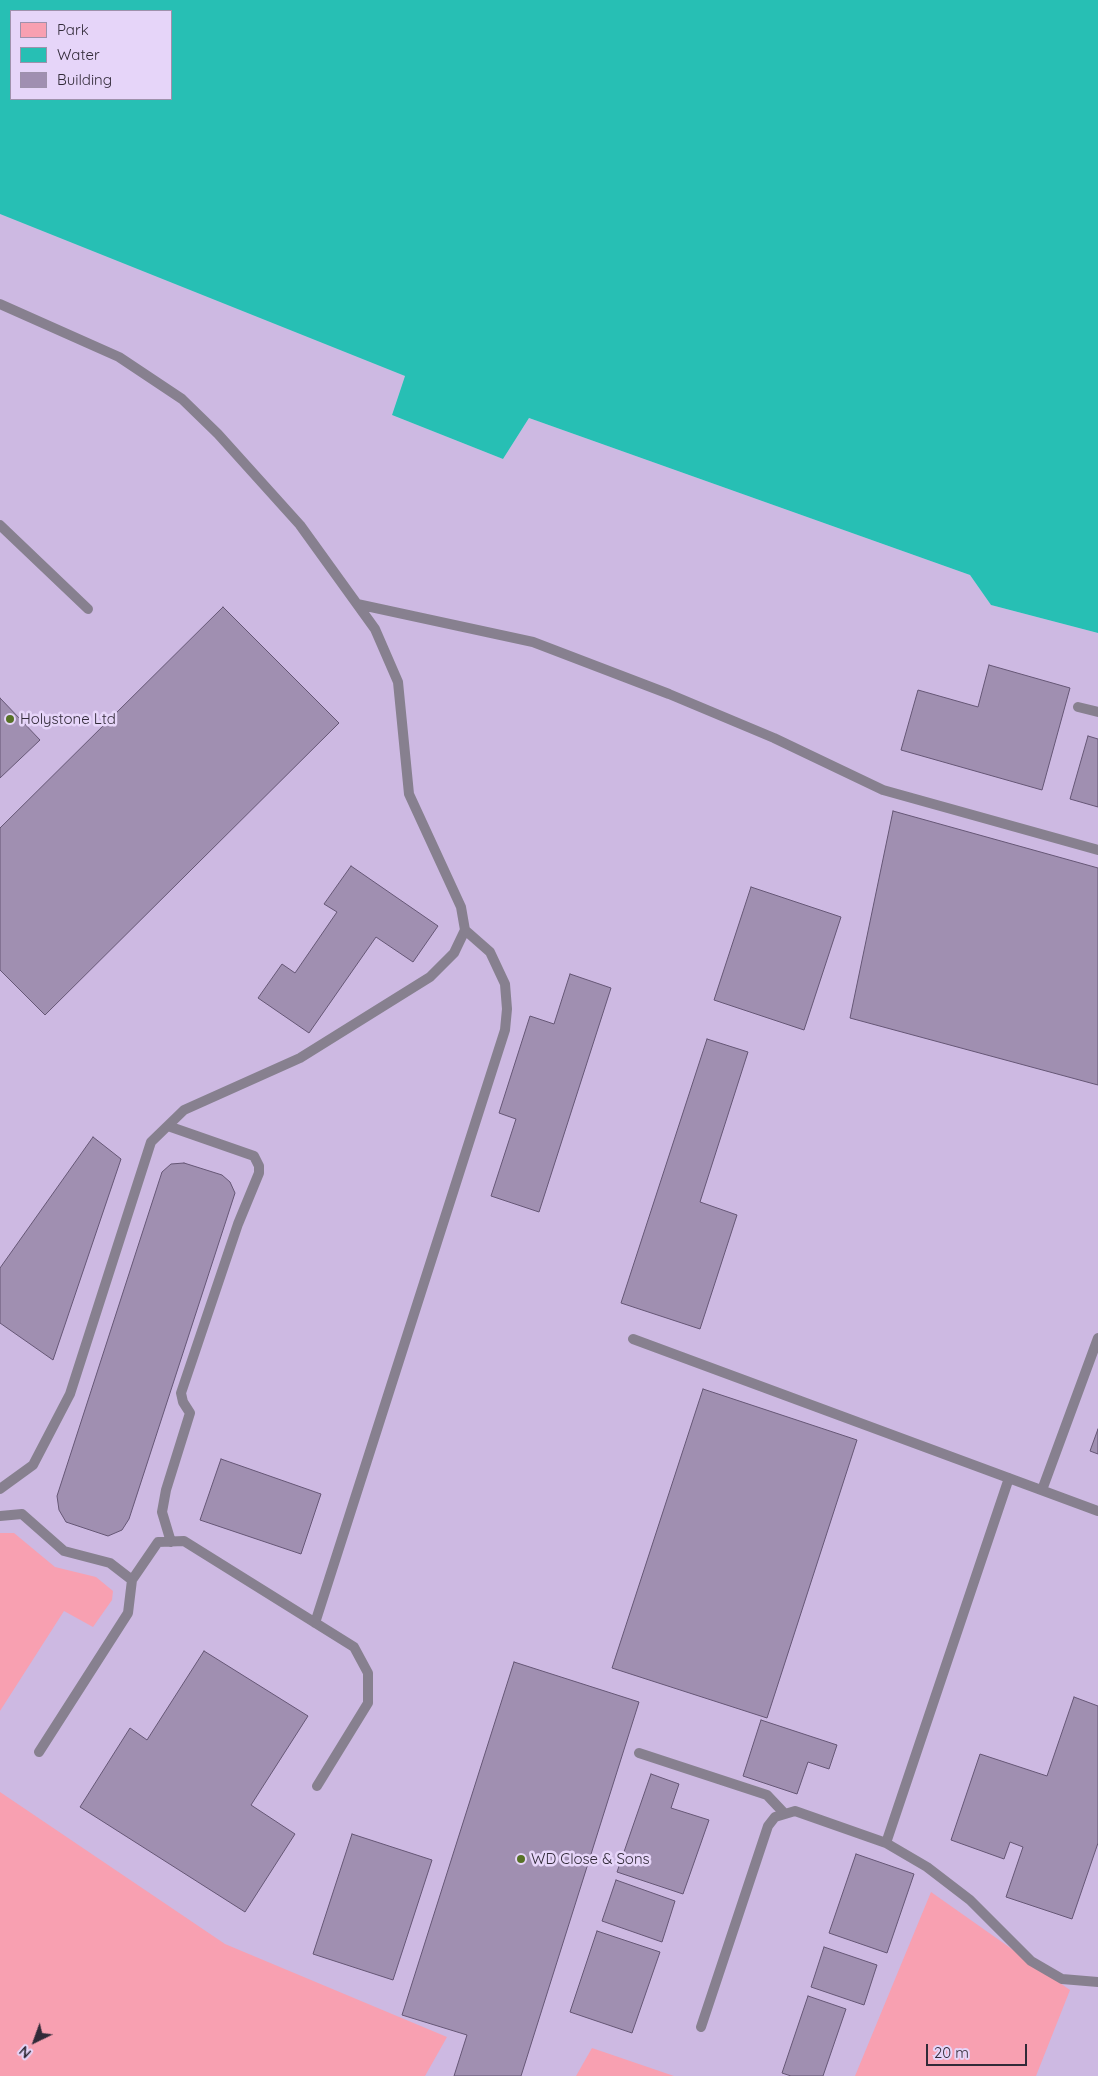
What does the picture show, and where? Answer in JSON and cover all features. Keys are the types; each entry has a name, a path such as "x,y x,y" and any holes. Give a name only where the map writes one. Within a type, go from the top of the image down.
{"lane":[{"path":"0,304 119,357 182,399 218,434 300,525 375,629 398,682 410,794 460,907 465,930 490,952 505,984 507,1010 505,1030 316,1623"},
{"path":"0,525 88,609"},
{"path":"358,604 533,642 765,734 883,790 1098,850"},
{"path":"1078,708 1098,712"},
{"path":"0,1489 33,1465 70,1394 151,1142 184,1110 300,1058 430,977 454,953 465,930"},
{"path":"168,1126 254,1156 259,1166 181,1393 183,1402 190,1413 166,1490 162,1512 170,1542"},
{"path":"1042,1490 1098,1338"},
{"path":"634,1340 1098,1510"},
{"path":"886,1843 1009,1478"},
{"path":"0,1516 22,1514 64,1551 110,1563 132,1580"},
{"path":"39,1752 128,1613 132,1580 158,1542 184,1541 354,1647 368,1673 368,1703 318,1786"},
{"path":"639,1753 767,1795 784,1813"},
{"path":"702,2027 768,1826 775,1817 795,1811 886,1843 927,1867 970,1900 1031,1961 1062,1978 1098,1982"}],"shaded area":[{"path":"0,214 405,376 392,415 503,459 529,418 970,575 991,605 1098,633 1098,2076 317,2076 0,1901"}],"green space":[{"path":"0,1533 14,1533 55,1567 96,1577 113,1591 112,1600 93,1627 64,1611 0,1711"},
{"path":"0,1792 225,1944 447,2037 425,2076 0,2076"},
{"path":"931,1892 1070,1990 1036,2076 855,2076"},
{"path":"592,2048 674,2076 576,2076"}],"water":[{"path":"0,0 1098,0 1098,633 991,605 970,575 529,418 503,459 392,415 405,376 0,214"}],"building":[{"path":"223,607 339,723 45,1015 0,970 0,828"},
{"path":"989,665 1070,688 1042,790 901,750 918,690 978,707"},
{"name":"Holystone Ltd","path":"0,698 40,740 0,778"},
{"path":"1088,736 1098,739 1098,807 1070,799"},
{"path":"893,811 1098,868 1098,1085 850,1018"},
{"path":"351,866 438,926 413,962 376,937 309,1033 258,998 282,964 295,973 337,912 324,904"},
{"path":"751,887 841,917 804,1030 714,1000"},
{"path":"570,974 611,988 539,1212 491,1196 516,1119 499,1113 530,1016 554,1024"},
{"path":"707,1039 748,1052 700,1202 737,1215 700,1329 621,1303"},
{"path":"93,1137 121,1159 53,1360 0,1323 0,1268"},
{"path":"184,1163 222,1175 230,1182 235,1193 129,1519 122,1530 108,1536 66,1522 59,1510 57,1496 162,1172 171,1164"},
{"path":"703,1389 857,1440 767,1718 612,1668"},
{"path":"1098,1429 1098,1454 1090,1451"},
{"path":"221,1459 321,1494 301,1554 200,1520"},
{"path":"204,1651 308,1716 251,1805 295,1834 245,1912 80,1807 130,1728 147,1740"},
{"name":"WD Close & Sons","path":"514,1662 639,1702 521,2076 454,2076 467,2035 402,2015"},
{"path":"1074,1697 1098,1706 1098,1843 1072,1919 1006,1897 1023,1847 1010,1842 1004,1859 951,1840 980,1754 1047,1776"},
{"path":"761,1720 837,1745 829,1769 808,1762 797,1794 743,1776"},
{"path":"651,1774 679,1784 671,1808 709,1820 683,1894 617,1872"},
{"path":"352,1834 432,1860 393,1980 313,1954"},
{"path":"856,1854 914,1874 887,1953 829,1933"},
{"path":"616,1880 675,1901 662,1942 602,1921"},
{"path":"597,1931 660,1952 632,2033 570,2012"},
{"path":"824,1947 877,1965 864,2005 811,1987"},
{"path":"808,1996 846,2009 823,2076 791,2076 782,2073"}],"place":[{"name":"Holystone Ltd","path":"10,719"},
{"name":"WD Close & Sons","path":"521,1859"}]}
